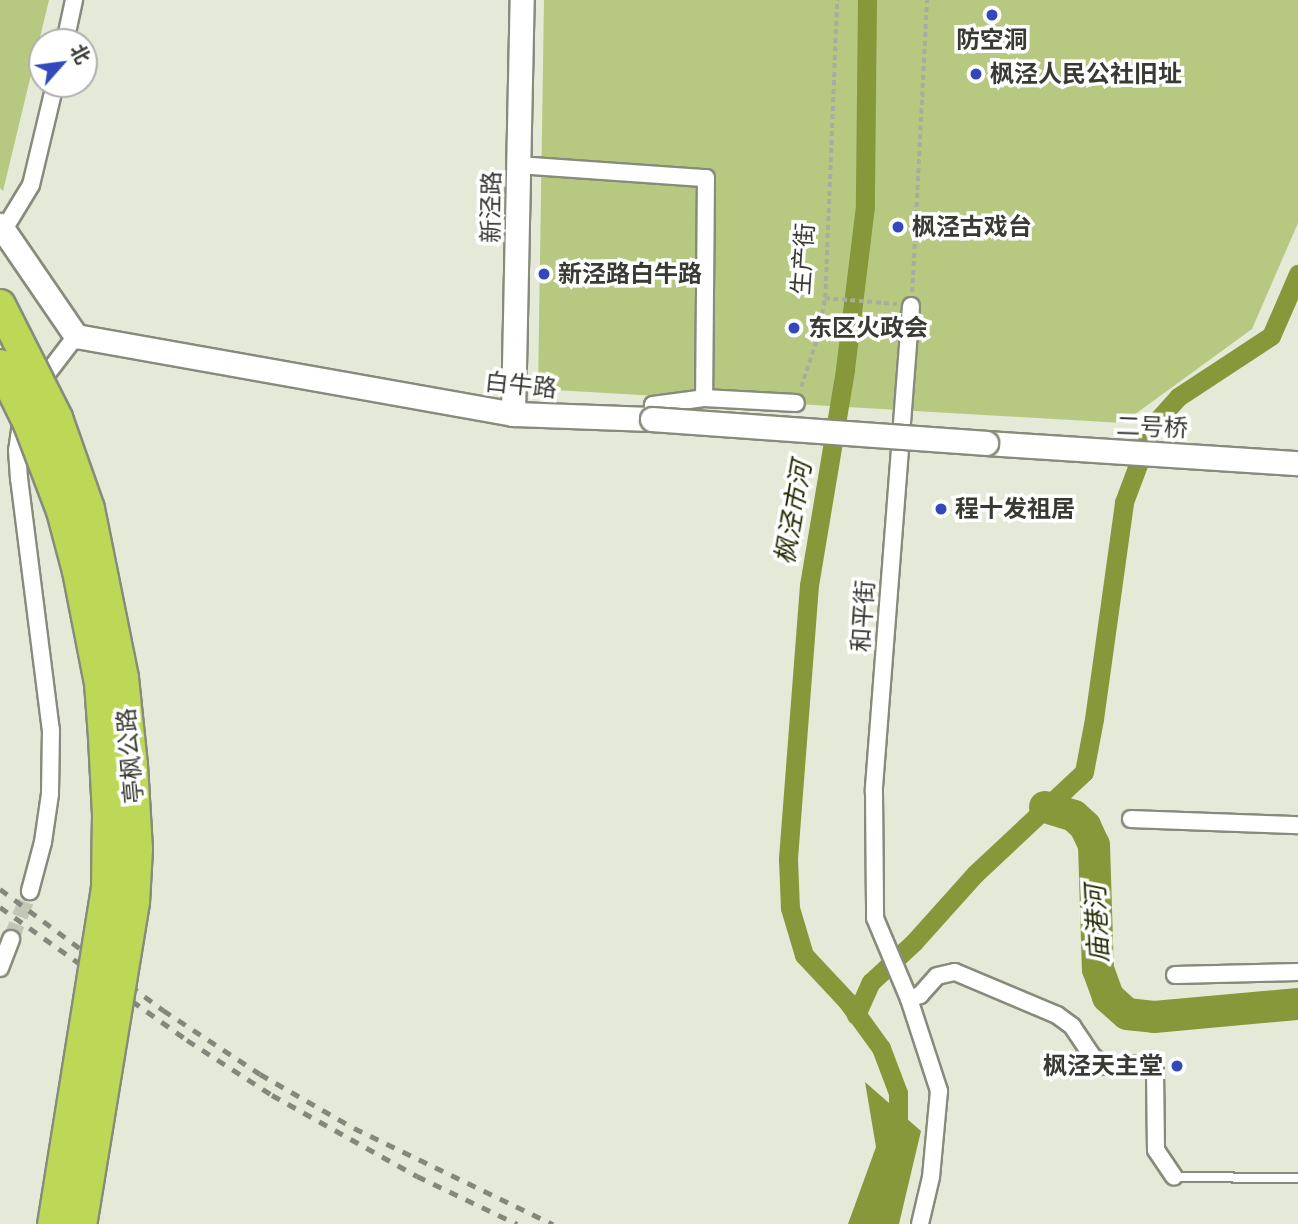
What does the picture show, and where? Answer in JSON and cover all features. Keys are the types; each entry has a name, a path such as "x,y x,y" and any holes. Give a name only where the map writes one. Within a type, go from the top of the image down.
{"highway":[{"name":"亭枫公路","path":"0,305 58,418 89,509 123,678 132,765 137,849 134,902 81,1224"},
{"name":"亭枫公路","path":"0,366 29,424 65,523 100,682 104,738 108,814 107,888 53,1224"}],"street":[{"path":"68,28 74,0"},
{"name":"新泾路","path":"513,414 522,0"},
{"path":"30,891 43,842 50,794 51,730 23,516 17,450 19,422 33,393 76,336 2,228 31,185 52,98"},
{"path":"518,165 706,178 704,398"},
{"name":"和平街","path":"911,306 874,792 875,918 909,999 939,1091 931,1177 920,1224"},
{"name":"白牛路","path":"76,336 513,414 653,419 1100,451"},
{"path":"653,419 653,405 704,398 796,403"},
{"name":"二号桥","path":"1100,451 1203,455 1298,463"},
{"path":"1131,819 1298,825"},
{"path":"0,968 11,939"},
{"path":"909,999 920,995 937,976 955,972 1057,1015 1072,1026 1093,1057 1105,1066 1146,1065 1155,1069 1156,1150 1174,1177"},
{"path":"1175,975 1298,972"}],"lane":[{"path":"1174,1177 1298,1178"}],"path":[{"name":"生产街","path":"796,403 817,339 825,298 837,0"},
{"path":"825,298 911,306 928,0"}],"shaded area":[{"path":"0,0 49,0 42,28 28,28 28,87 3,191 0,188"},
{"path":"544,0 1298,0 1298,223 1252,329 1123,423 538,389"},
{"path":"865,1082 921,1131 899,1224 848,1224 876,1147"}],"waterway":[{"name":"枫泾市河","path":"867,0 865,206 845,370 809,585 788,859 790,908 804,955 847,1001 881,1048 898,1093 898,1137"},
{"name":"枫泾市河","path":"856,1015 871,982 914,942 975,874 1084,772 1094,719 1124,502 1153,425 1178,397 1271,336 1298,274"},
{"name":"庙港河","path":"1045,807 1074,816 1085,826 1094,845 1098,969 1108,997 1127,1014 1154,1017 1298,1004"}],"tunnel":[{"path":"11,939 30,891"}],"railway":[{"path":"0,889 163,1010 260,1074 354,1128 553,1224"},
{"path":"0,907 187,1040 272,1095 417,1176 517,1224"}],"place":[{"name":"防空洞","path":"992,15"},
{"name":"枫泾人民公社旧址","path":"976,74"},
{"name":"枫泾古戏台","path":"898,227"},
{"name":"新泾路白牛路","path":"544,274"},
{"name":"东区火政会","path":"794,328"},
{"name":"程十发祖居","path":"941,509"},
{"name":"枫泾天主堂","path":"1177,1066"}]}
